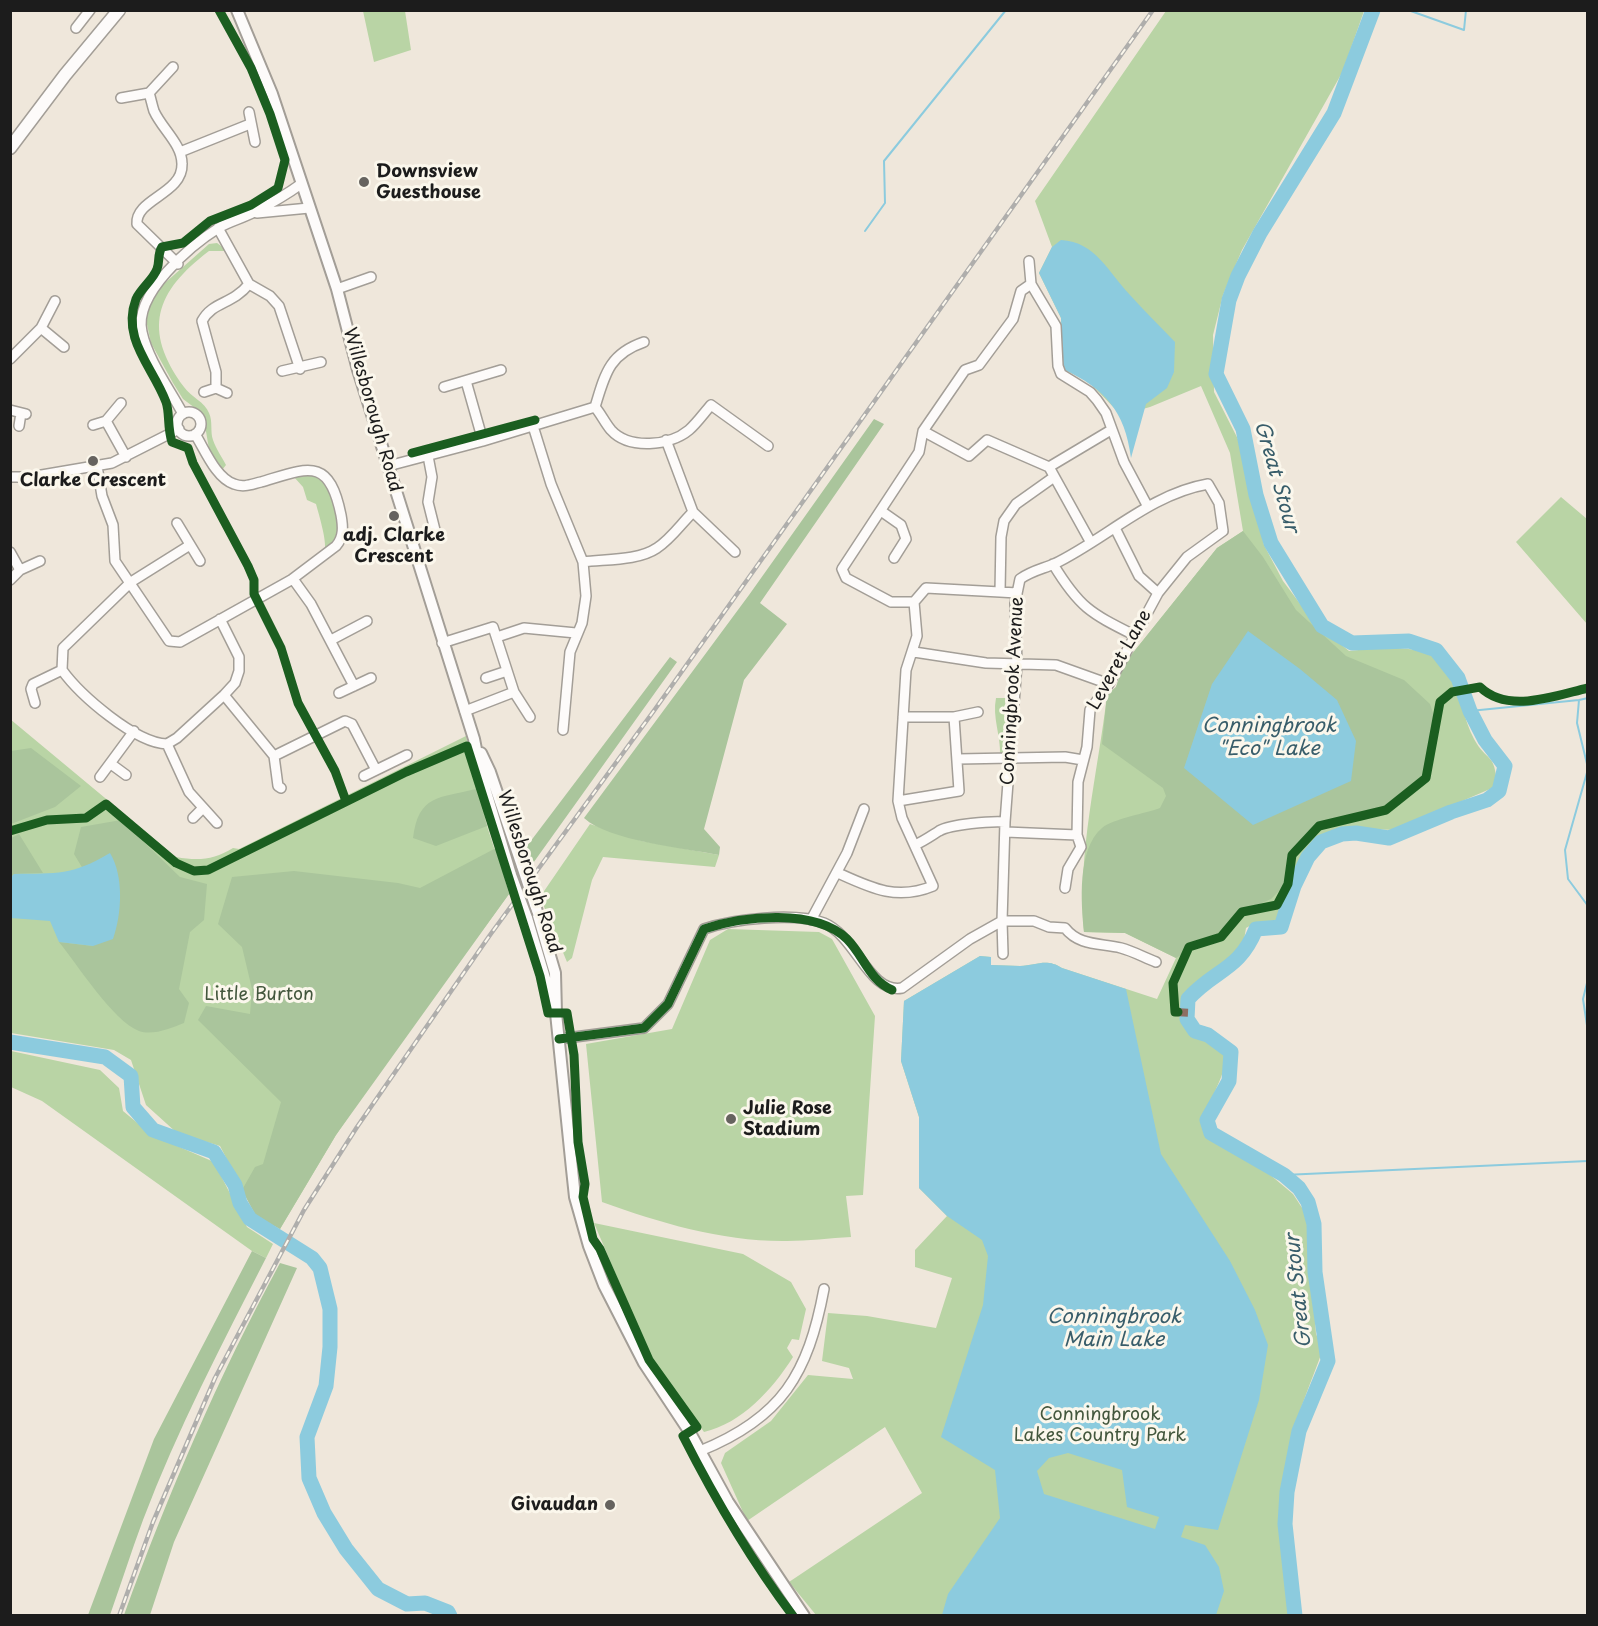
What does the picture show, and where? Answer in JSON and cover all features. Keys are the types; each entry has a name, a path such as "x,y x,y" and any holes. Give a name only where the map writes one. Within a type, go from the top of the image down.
{"highway":[{"path":"10,148 65,75 119,10"}],"main road":[{"name":"Willesborough Road","path":"237,10 272,94 337,289 358,370 474,739 481,775 511,875 527,918 556,1013"},
{"name":"Willesborough Road","path":"474,739 490,772 535,905 555,973 556,1013 575,1197 589,1246 604,1285 644,1363 700,1451 728,1502 804,1616"}],"street":[{"path":"76,28 90,10"},
{"path":"122,98 150,93 173,67"},
{"path":"150,93 154,111 180,152 182,165 180,177 136,217 137,224 178,264"},
{"path":"249,112 255,142"},
{"path":"180,152 250,124"},
{"path":"183,414 145,343 141,330 141,318 148,296 178,264 218,228 252,213 301,184"},
{"path":"252,213 309,208"},
{"path":"218,228 249,284 270,296 279,306 300,369"},
{"path":"1029,261 1031,284 1056,326 1058,366 1061,374 1090,392 1097,400 1124,462 1148,507"},
{"path":"337,289 371,278"},
{"path":"216,388 216,373 202,321 211,308 233,300 249,284"},
{"path":"914,602 891,602 846,578 842,569 919,452 923,431 965,370 979,365 993,349 1013,320 1021,291 1031,284"},
{"path":"10,359 41,328 55,301"},
{"path":"41,328 64,347"},
{"path":"596,407 613,361 624,349 644,342"},
{"path":"282,371 300,369 321,362"},
{"path":"444,387 501,370"},
{"path":"466,381 483,441"},
{"path":"204,392 216,388 227,393"},
{"path":"93,425 106,421 121,403"},
{"path":"596,407 612,431 624,439 646,444 666,440 688,430 711,405 768,446"},
{"path":"388,466 483,441 596,407"},
{"path":"10,410 24,413 19,426"},
{"path":"192,412 200,418 201,427 195,434 185,435 179,429 178,421 183,414 192,412"},
{"path":"106,421 126,457"},
{"path":"533,426 551,484 583,562 585,609 570,652 563,730"},
{"path":"10,477 97,466 126,457 179,429"},
{"path":"1049,467 1089,449 1112,430"},
{"path":"923,431 969,456 987,440 1049,467 1090,541"},
{"path":"97,466 102,496 113,523 113,556 117,566 172,643 180,642 293,579 340,541 342,518 329,479 310,469 248,486 234,484 223,478 195,434"},
{"path":"666,440 693,512 735,552"},
{"path":"428,456 432,477 429,502 435,530"},
{"path":"1000,591 1001,537 1004,521 1016,504 1054,477"},
{"name":"Conningbrook Avenue","path":"1003,954 1006,827 1017,664 1015,603 1020,579 1031,571 1053,564 1148,507 1188,487 1208,484"},
{"name":"Leveret Lane","path":"1065,888 1068,869 1081,847 1077,835 1078,782 1090,710 1109,684 1158,593 1187,557 1222,531 1219,503 1208,484"},
{"path":"881,511 901,525 906,539 894,558"},
{"path":"583,562 638,555 655,550 676,533 693,512"},
{"path":"177,523 200,561"},
{"path":"1115,528 1140,576 1158,593"},
{"path":"167,744 149,741 88,700 62,670 63,648 130,582 190,545"},
{"path":"10,552 20,570"},
{"path":"10,580 20,570 40,561"},
{"path":"1053,564 1069,590 1093,615 1134,635"},
{"path":"293,579 331,640 354,686"},
{"path":"838,873 880,890 912,894 933,886 902,818 898,801 906,670 914,652 917,636 914,602 926,588 1017,593"},
{"path":"167,744 224,695 235,682 240,665 239,657 220,619"},
{"path":"331,640 367,621"},
{"path":"442,643 493,627 514,692 530,717"},
{"path":"497,637 524,628 576,633"},
{"path":"914,652 1017,664 1056,665 1109,684"},
{"path":"35,703 31,689 33,684 62,670"},
{"path":"486,678 507,671"},
{"path":"339,693 371,678"},
{"path":"465,711 514,692"},
{"path":"224,695 274,756 278,786 281,788"},
{"path":"903,717 954,717 978,712"},
{"path":"898,801 958,791 954,717"},
{"path":"274,756 345,721 352,724 376,770"},
{"path":"100,777 134,731"},
{"path":"167,744 189,792 217,823"},
{"path":"364,776 407,755"},
{"path":"958,759 1012,757 1083,760"},
{"path":"111,764 126,775"},
{"path":"193,818 203,808"},
{"path":"811,920 838,873 864,809"},
{"path":"915,845 932,838 940,830 991,821 1006,827 1077,835"},
{"path":"559,1039 644,1028 668,1004 704,929 725,922 761,918 811,920 825,924 847,939 880,984 892,990 902,988 970,939 1002,921 1034,921 1048,927 1065,928 1072,937 1094,944 1123,948 1156,962"},
{"path":"700,1451 729,1439 762,1416 786,1391 812,1344 824,1289"}],"green space":[{"path":"363,11 405,11 411,50 374,62"},
{"name":"Conningbrook Lakes Country Park","path":"1166,11 1364,11 1343,71 1242,250 1223,295 1213,335 1214,392 1243,449 1264,545 1283,581 1313,621 1349,651 1377,648 1407,649 1434,657 1445,666 1453,678 1474,739 1492,762 1497,786 1395,830 1341,828 1318,838 1307,851 1280,918 1246,928 1242,952 1187,991 1184,1021 1200,1039 1219,1045 1227,1056 1207,1111 1205,1130 1219,1143 1268,1173 1293,1194 1308,1217 1316,1334 1323,1349 1297,1420 1283,1487 1282,1530 1289,1615 816,1615 789,1582 922,1493 885,1427 747,1521 721,1463 725,1453 771,1421 808,1375 853,1379 849,1368 822,1361 828,1313 867,1316 936,1328 952,1278 915,1267 915,1250 947,1216 919,1188 919,1117 901,1061 904,1001 980,956 991,957 991,965 1020,966 1052,963 1157,999 1176,958 1125,933 1084,932 1083,873 1086,843 1107,695 1116,687 1124,664 1217,548 1243,531 1230,453 1201,386 1150,407 1121,415 1088,381 1063,369 1061,318 1039,273 1052,247 1035,201"},
{"path":"217,243 228,251 209,251 176,282 166,297 160,313 159,330 171,366 184,387 209,413 213,440 226,465 222,470 209,449 203,414 183,399 173,383 151,343 146,320 148,307 157,290 209,244"},
{"path":"874,419 884,424 760,603 787,624 744,680 704,829 720,847 719,855 628,838 596,826 584,818 749,595"},
{"path":"304,474 318,476 330,490 334,501 337,512 337,534 325,548 316,504 307,500 303,487 294,477"},
{"path":"1561,497 1587,519 1587,624 1516,542"},
{"path":"1243,531 1263,557 1296,610 1346,656 1404,680 1430,704 1436,722 1424,780 1386,810 1318,826 1292,855 1283,887 1271,899 1242,912 1218,933 1176,958 1125,933 1084,932 1082,877 1088,849 1094,837 1102,828 1113,822 1160,808 1166,796 1163,788 1102,744 1107,695 1116,687 1124,664 1217,548"},
{"path":"670,657 677,662 531,866 526,847"},
{"path":"996,698 1008,698 1005,701 1007,722 1004,724 1006,754 1000,755 995,712"},
{"name":"Little Burton","path":"10,719 176,857 192,859 212,857 233,848 239,849 466,736 487,826 509,894 378,1073 336,1135 280,1229 256,1216 220,1146 177,1133 146,1105 131,1060 114,1050 11,1033"},
{"path":"31,748 81,786 55,807 11,824 11,751"},
{"path":"476,789 487,826 436,846 413,838 420,813 425,806 441,797"},
{"path":"121,820 180,877 207,884 204,920 190,932 179,989 189,1003 184,1023 156,1032 139,1031 118,1016 59,942 93,946 109,854 83,869 74,854 81,827"},
{"path":"590,824 642,841 719,855 715,867 603,857 592,880 572,958 567,962 540,897"},
{"path":"19,834 43,873 14,874 11,877 11,838"},
{"path":"496,848 509,894 336,1135 280,1229 256,1216 242,1190 255,1167 263,1164 281,1102 198,1020 206,1006 250,1014 252,989 242,947 218,924 232,877 294,871 398,883 420,888"},
{"name":"Julie Rose Stadium","path":"728,929 819,932 832,939 875,1016 863,1195 846,1196 851,1237 787,1241 716,1235 669,1224 602,1202 586,1044 672,1029 710,940"},
{"path":"11,1051 100,1070 119,1088 123,1111 152,1135 214,1162 247,1227 273,1244 266,1258 252,1251 42,1101 11,1087"},
{"path":"594,1223 743,1254 791,1282 806,1309 799,1340 792,1339 787,1348 793,1357 776,1381 755,1404 731,1421 704,1432 651,1357"},
{"path":"252,1251 266,1258 170,1453 143,1520 110,1615 88,1615 154,1439"},
{"path":"280,1263 297,1268 174,1542 150,1615 124,1615 195,1436"}],"water":[{"path":"1061,240 1073,242 1092,252 1175,342 1174,372 1167,388 1146,404 1131,458 1124,427 1110,403 1090,385 1063,369 1061,318 1039,273 1052,247"},
{"name":"Conningbrook \"Eco\" Lake","path":"1248,631 1300,669 1337,700 1356,741 1351,781 1253,825 1184,768 1212,684"},
{"path":"110,853 118,873 120,895 120,907 113,939 93,946 59,942 50,921 11,918 11,877 14,874 64,872 85,866"},
{"name":"Conningbrook Main Lake","path":"980,956 991,957 991,965 1020,966 1052,963 1126,989 1161,1154 1230,1261 1255,1310 1268,1345 1259,1400 1218,1530 1185,1525 1181,1537 1205,1545 1219,1567 1224,1591 1216,1615 942,1615 948,1594 1000,1518 995,1470 941,1437 983,1305 988,1256 982,1240 947,1216 919,1188 919,1117 901,1061 904,1001","holes":["1068,1453 1122,1470 1127,1507 1159,1517 1155,1529 1044,1494 1037,1471 1049,1458"]}],"waterway":[{"path":"865,231 885,203 884,161 1006,10"},
{"name":"Great Stour","path":"1295,1616 1285,1524 1287,1492 1299,1431 1328,1361 1315,1272 1314,1224 1308,1202 1299,1188 1284,1175 1211,1133 1207,1120 1229,1081 1231,1052 1208,1035 1195,1031 1187,1019 1188,999 1234,962 1249,943 1256,929 1281,927 1294,886 1308,857 1321,842 1342,834 1356,833 1389,838 1451,812 1487,800 1499,791 1505,766 1485,740 1470,711 1458,678 1436,650 1409,641 1352,643 1322,626 1271,543 1256,495 1243,429 1216,374 1229,300 1238,276 1260,233 1334,113 1373,10"},
{"path":"1408,10 1464,30 1466,10"},
{"path":"1579,700 1588,698"},
{"path":"1470,711 1579,700 1577,723 1588,768"},
{"path":"1588,769 1565,850 1568,879 1588,906"},
{"path":"1588,979 1583,999 1588,1032"},
{"name":"Great Stour","path":"10,1042 105,1057 131,1076 133,1107 153,1130 214,1152 235,1185 240,1203 250,1219 312,1258 320,1268 330,1309 330,1347 326,1386 307,1437 309,1478 324,1513 346,1549 378,1589 407,1604 425,1603 448,1612 450,1616"},
{"path":"1284,1175 1588,1161"}],"railway":[{"path":"119,1616 153,1522 215,1378 304,1210 357,1127 490,935 653,712 1153,10"}],"marked path":[{"path":"1175,1010 1175,1012 1194,1013"}],"cycle path":[{"path":"219,10 251,68 270,114 285,160 278,188 251,205 210,221 183,243 162,247 155,273 136,299 132,313 135,340 166,402 172,442 188,448 193,463 248,566 254,580 254,594 281,648 298,703 335,771 346,801"},
{"path":"412,453 535,420"},
{"path":"1178,1012 1175,1012 1173,983 1189,947 1221,937 1242,912 1277,905 1288,884 1292,855 1319,826 1386,810 1426,778 1440,702 1452,692 1480,687 1504,700 1532,701 1588,688"},
{"path":"10,831 47,820 86,818 106,804 176,863 194,871 208,870 406,772 467,746 540,976 548,1013 567,1013 574,1055 578,1142 585,1184 583,1197 593,1239 600,1249 649,1360 697,1427 683,1436 695,1459 748,1551 793,1616"},
{"path":"559,1039 644,1028 668,1004 704,929 758,918 798,919 833,929 847,939 872,974 884,986 892,990"}],"place":[{"name":"Downsview Guesthouse","path":"364,182"},
{"name":"Clarke Crescent","path":"93,461"},
{"name":"adj. Clarke Crescent","path":"394,516"},
{"name":"Julie Rose Stadium","path":"731,1119"},
{"name":"Givaudan","path":"610,1505"}]}
